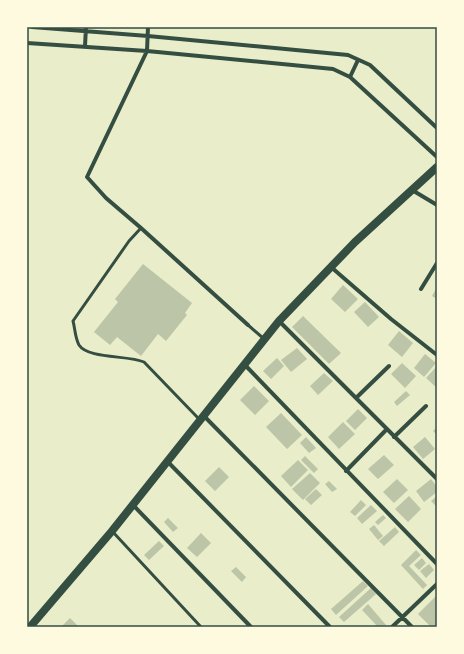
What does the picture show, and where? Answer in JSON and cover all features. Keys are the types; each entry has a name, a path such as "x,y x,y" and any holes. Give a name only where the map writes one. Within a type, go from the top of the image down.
{"main road":[{"path":"30,627 112,531 279,321 355,242 437,167"}],"street":[{"path":"32,27 148,36 348,55 370,65 437,128"},
{"path":"85,46 86,27"},
{"path":"148,27 147,52 87,176 106,198 248,325"},
{"path":"27,42 85,46 333,70 350,77 437,157"},
{"path":"350,77 358,60"},
{"path":"412,190 437,205"},
{"path":"421,289 437,264"},
{"path":"331,267 391,319 437,355"},
{"path":"279,321 394,437 436,476"},
{"path":"244,364 437,564"},
{"path":"356,398 389,366"},
{"path":"394,437 426,406"},
{"path":"202,418 412,627"},
{"path":"346,471 387,429"},
{"path":"167,461 330,627"},
{"path":"132,505 251,627"},
{"path":"392,627 437,584"}],"lane":[{"path":"141,228 129,241 73,321 78,343 82,348 89,352 135,358 144,362 202,418"},
{"path":"248,325 264,339"},
{"path":"112,531 200,627"}],"building":[{"path":"143,264 192,303 185,313 187,315 166,341 158,334 141,356 117,337 110,345 94,332 118,302 115,299"},
{"path":"343,285 358,299 345,312 331,299"},
{"path":"437,287 437,299 432,296"},
{"path":"365,302 379,317 368,327 354,312"},
{"path":"303,316 341,353 329,364 292,327"},
{"path":"399,331 413,343 402,357 388,345"},
{"path":"297,348 307,359 291,372 281,360"},
{"path":"425,354 436,363 424,377 414,368"},
{"path":"277,358 284,366 271,379 263,371"},
{"path":"402,363 416,376 405,388 391,374"},
{"path":"437,366 437,388 426,378"},
{"path":"324,373 333,381 318,395 310,386"},
{"path":"254,386 269,401 255,415 240,400"},
{"path":"406,391 410,395 397,406 394,402"},
{"path":"358,409 367,418 355,430 346,421"},
{"path":"281,413 302,435 287,449 266,427"},
{"path":"343,422 355,434 339,449 328,437"},
{"path":"437,427 437,435 433,431"},
{"path":"306,437 316,448 309,453 300,443"},
{"path":"425,437 435,449 423,459 413,447"},
{"path":"384,455 394,465 378,479 368,469"},
{"path":"305,456 318,469 314,473 301,460"},
{"path":"298,460 308,470 291,487 281,476"},
{"path":"219,467 229,477 215,491 205,481"},
{"path":"310,473 320,483 303,500 292,489"},
{"path":"397,479 408,490 394,503 383,492"},
{"path":"431,479 437,487 437,492 424,502 416,491"},
{"path":"329,481 337,489 332,492 325,484"},
{"path":"316,489 322,495 311,505 305,499"},
{"path":"409,496 421,509 408,522 395,509"},
{"path":"437,496 437,507 431,501"},
{"path":"361,500 366,505 355,516 350,512"},
{"path":"371,505 377,511 362,524 357,518"},
{"path":"383,515 386,518 378,525 375,522"},
{"path":"168,518 178,528 173,532 164,522"},
{"path":"374,525 383,536 378,540 369,529"},
{"path":"395,527 399,532 384,546 379,541"},
{"path":"201,533 211,543 197,557 187,548"},
{"path":"159,541 164,546 149,560 144,555"},
{"path":"416,550 421,555 409,566 427,585 423,589 401,565"},
{"path":"422,558 426,563 419,570 414,565"},
{"path":"429,564 434,570 426,578 420,571"},
{"path":"236,567 246,577 242,582 231,571"},
{"path":"363,581 368,586 336,615 331,609"},
{"path":"371,588 376,594 344,622 339,617"},
{"path":"437,595 437,627 431,627 418,614"},
{"path":"368,604 386,625 384,627 378,627 362,610"},
{"path":"70,618 79,627 61,627"}]}
